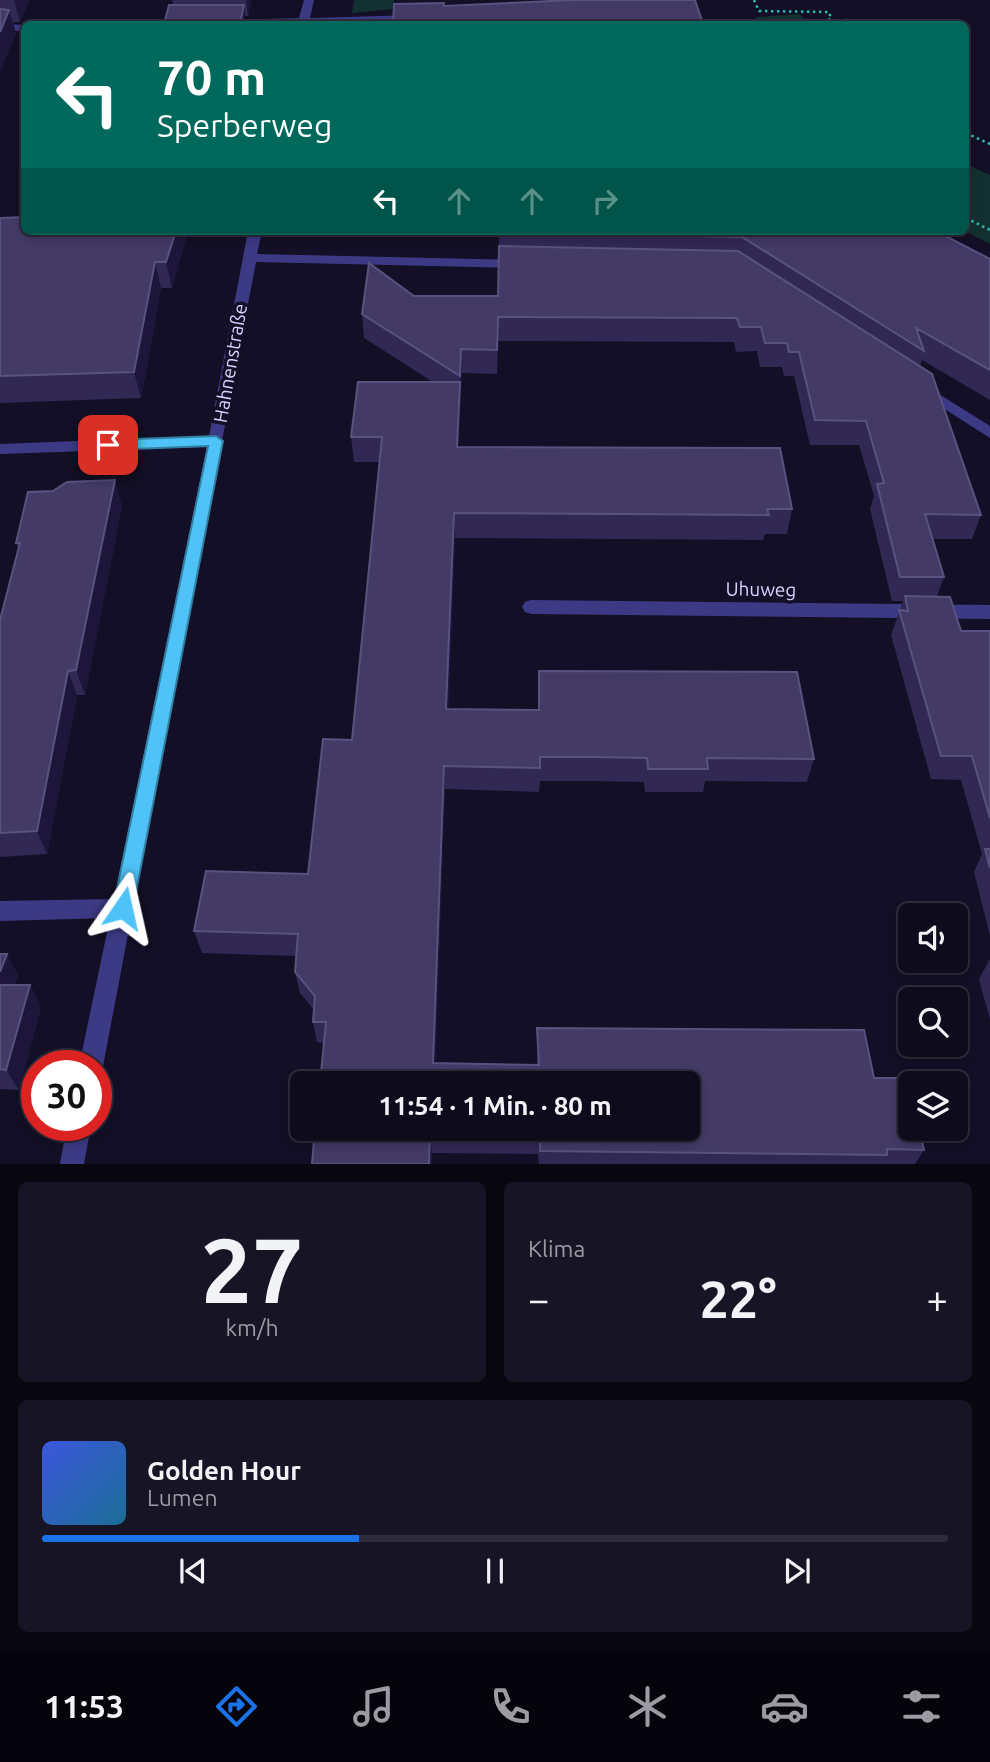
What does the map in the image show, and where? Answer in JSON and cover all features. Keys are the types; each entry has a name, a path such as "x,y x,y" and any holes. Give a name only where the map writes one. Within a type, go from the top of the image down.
{"street":[{"path":"304,21 309,0"},
{"path":"353,21 427,18"},
{"path":"0,27 21,27"},
{"name":"Hahnenstraße","path":"94,1050 216,441 254,235"},
{"path":"249,258 542,264"},
{"path":"910,380 990,433"},
{"path":"0,449 216,441"},
{"name":"Uhuweg","path":"531,607 990,612"},
{"path":"0,911 123,908"},
{"path":"72,1164 76,1141"}],"path":[{"path":"754,0 759,11 829,12 831,19 822,21"},
{"path":"969,134 990,144"},
{"path":"969,220 990,230"}],"green space":[{"path":"354,0 394,0 394,9 352,13"},
{"path":"800,14 805,21 757,21 755,17"},
{"path":"969,165 990,175 990,244 969,233"}],"building":[{"path":"572,0 695,0 702,21 393,21 394,4 444,3 444,6"},
{"path":"169,5 244,5 241,21 165,21"},
{"path":"0,9 9,10 0,32"},
{"path":"21,217 21,235 175,235 166,262 155,262 134,372 0,376 0,218"},
{"path":"645,235 944,235 990,259 990,370 916,328 924,351 742,237"},
{"path":"499,246 738,251 932,374 981,515 925,514 944,577 900,577 877,484 884,483 866,421 815,420 799,352 789,352 787,343 765,343 761,327 740,327 737,318 498,317 497,350 461,349 460,376 362,314 369,263 414,296 498,296"},
{"path":"358,382 460,382 457,447 780,448 792,509 767,509 769,515 454,513 446,709 539,710 539,671 797,672 814,759 707,758 708,769 648,769 647,758 593,757 540,757 540,768 444,766 433,1063 539,1065 537,1028 864,1030 874,1078 898,1078 898,1141 922,1141 924,1150 887,1149 887,1155 540,1151 540,1141 700,1141 700,1071 321,1071 326,1022 313,1022 315,996 295,972 298,934 194,931 206,871 308,874 323,739 352,740 382,437 351,437"},
{"path":"115,480 76,670 68,671 37,831 0,833 0,620 20,543 16,543 28,492 53,491 67,482"},
{"path":"905,596 950,597 961,631 990,631 990,818 972,756 941,756 899,610 908,611"},
{"path":"985,849 990,849 990,868"},
{"path":"0,954 7,954 0,972"},
{"path":"0,985 30,985 6,1070 0,1069"},
{"path":"314,1141 430,1141 429,1164 312,1164"}],"route":[{"path":"108,445 216,441 123,908"}]}
